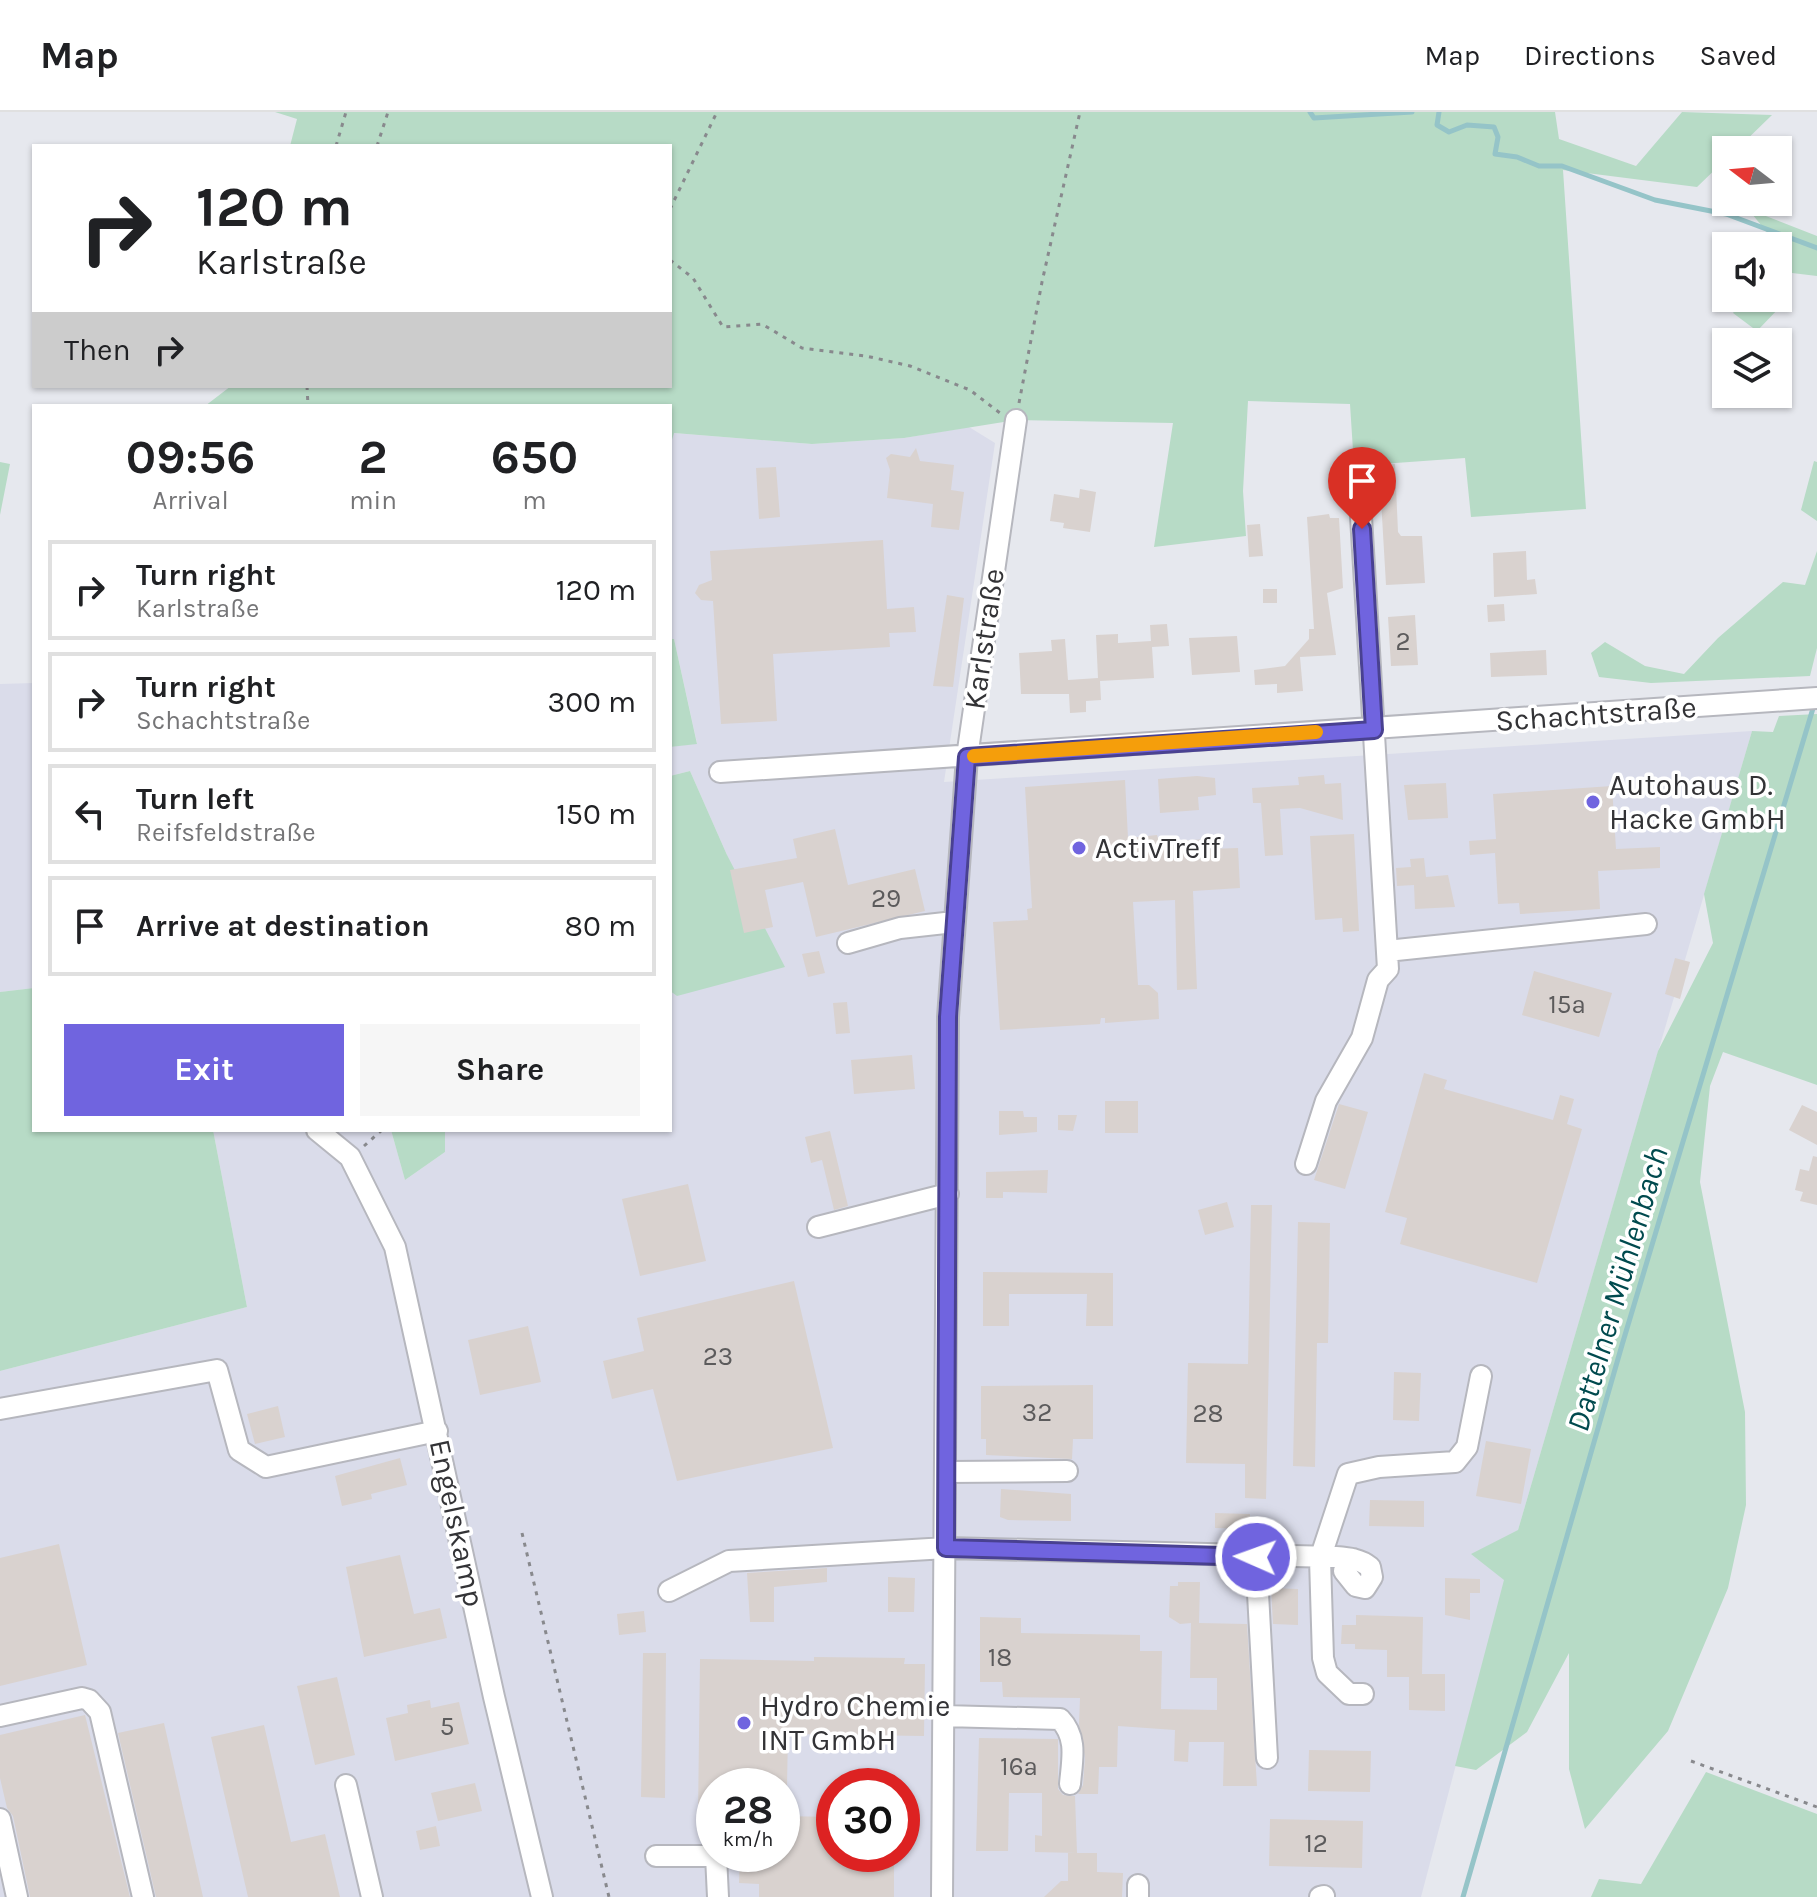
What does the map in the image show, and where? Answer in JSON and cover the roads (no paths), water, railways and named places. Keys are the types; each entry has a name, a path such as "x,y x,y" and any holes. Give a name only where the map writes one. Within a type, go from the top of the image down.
{"street":[{"name":"Karlstraße","path":"942,1897 948,1017 967,757 1016,420"},
{"path":"1306,1164 1326,1101 1362,1038 1378,980 1388,960 1360,500"},
{"name":"Schachtstraße","path":"720,772 1817,698"},
{"path":"848,943 900,928 954,922"},
{"path":"1388,960 1646,924"},
{"name":"Engelskamp","path":"319,1132 350,1157 395,1247 494,1697 542,1897"},
{"path":"818,1227 948,1194"},
{"path":"0,1409 217,1370 239,1450 266,1467 437,1431"},
{"path":"1363,1694 1349,1694 1327,1673 1321,1646 1320,1559 1348,1474 1379,1467 1455,1462 1467,1447 1481,1376"},
{"path":"947,1472 1067,1471"},
{"path":"669,1591 729,1561 946,1548 1353,1559"},
{"path":"1256,1557 1267,1758"},
{"path":"0,1716 82,1698 100,1712 143,1897"},
{"path":"944,1716 1060,1719 1073,1740 1070,1784"},
{"path":"346,1785 372,1897"},
{"path":"0,1819 17,1897"},
{"path":"656,1856 716,1856 718,1897"}],"waterway":[{"path":"1310,112 1314,118 1412,112"},
{"path":"1439,112 1437,125 1449,132 1467,125 1494,127 1498,137 1495,154 1517,157 1539,166 1562,166 1655,200 1726,214 1817,248"},
{"name":"Dattelner Mühlenbach","path":"1463,1897 1622,1345 1814,705"}],"place":[{"name":"Autohaus D. Hacke GmbH","path":"1593,802"},
{"name":"ActivTreff","path":"1079,848"},
{"name":"Hydro Chemie INT GmbH","path":"744,1723"}]}
